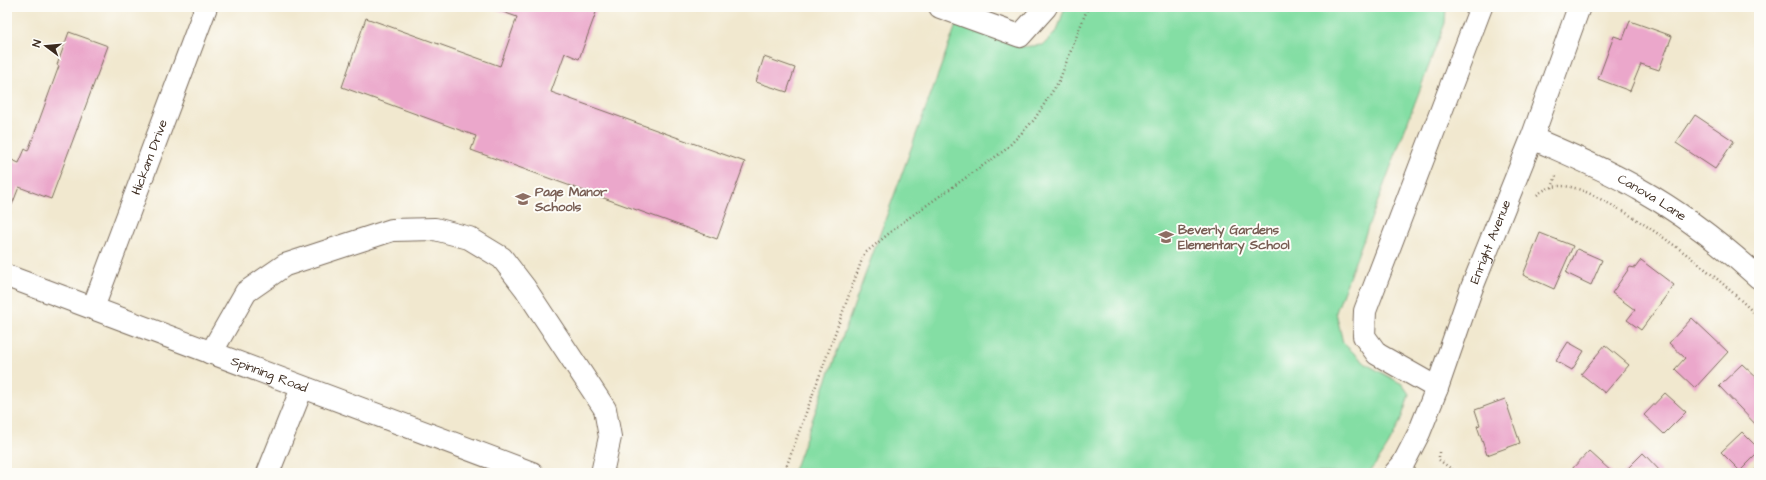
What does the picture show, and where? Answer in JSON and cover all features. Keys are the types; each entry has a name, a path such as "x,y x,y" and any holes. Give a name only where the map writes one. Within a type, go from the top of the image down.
{"street":[{"name":"Hickam Drive","path":"93,308 206,7"},
{"path":"940,7 1020,36 1046,7"},
{"path":"1437,388 1377,354 1364,336 1365,311 1481,7"},
{"name":"Enright Avenue","path":"1405,470 1437,388 1471,290 1532,138 1579,7"},
{"name":"Canova Lane","path":"1532,138 1593,165 1640,189 1684,217 1759,278"},
{"path":"211,353 246,292 285,265 392,230 435,229 469,238 502,258 525,288 605,409 610,437 602,473"},
{"name":"Spinning Road","path":"7,276 302,388 532,473"},
{"path":"268,473 302,388"}],"path":[{"path":"784,473 864,254 903,222 1005,150 1034,120 1059,81 1088,7"},
{"path":"1534,199 1538,193 1559,185 1576,187 1621,210 1657,232 1714,275 1759,318"},
{"path":"1439,450 1439,460 1457,473"}],"green space":[{"name":"Beverly Gardens Elementary School","path":"1065,7 1446,7 1445,23 1336,312 1343,343 1366,364 1402,384 1409,394 1398,426 1388,446 1368,473 793,473 956,25 1020,47 1043,45 1057,31"}],"building":[{"path":"489,7 598,7 579,59 565,53 551,92 745,162 717,239 471,150 476,136 342,87 366,18 500,66 517,17"},
{"path":"1630,21 1672,36 1659,70 1641,64 1630,91 1598,79 1614,36 1623,39"},
{"path":"69,32 108,46 51,199 19,187 12,205 7,203 7,158 19,163 25,149 28,151 59,66 57,65"},
{"path":"764,57 795,68 787,92 756,82"},
{"path":"1695,115 1734,141 1715,169 1676,143"},
{"path":"1540,233 1573,246 1554,289 1523,275"},
{"path":"1577,249 1602,260 1591,285 1566,273"},
{"path":"1641,260 1674,285 1641,330 1627,320 1635,310 1612,293 1630,267 1635,268"},
{"path":"1692,318 1728,352 1695,388 1675,369 1685,358 1669,343"},
{"path":"1568,342 1584,351 1572,370 1556,361"},
{"path":"1605,345 1629,365 1605,393 1581,374"},
{"path":"1742,364 1759,380 1759,428 1719,386"},
{"path":"1665,393 1686,412 1664,434 1644,415"},
{"path":"1505,399 1520,443 1487,455 1477,426 1480,425 1475,410"},
{"path":"1742,432 1759,449 1759,452 1740,471 1721,452"},
{"path":"1589,451 1613,473 1568,473"},
{"path":"1643,453 1662,473 1623,473"},
{"path":"1759,466 1759,473 1752,473"}],"place":[{"name":"Page Manor Schools","path":"523,199"},
{"name":"Beverly Gardens Elementary School","path":"1166,237"}]}
